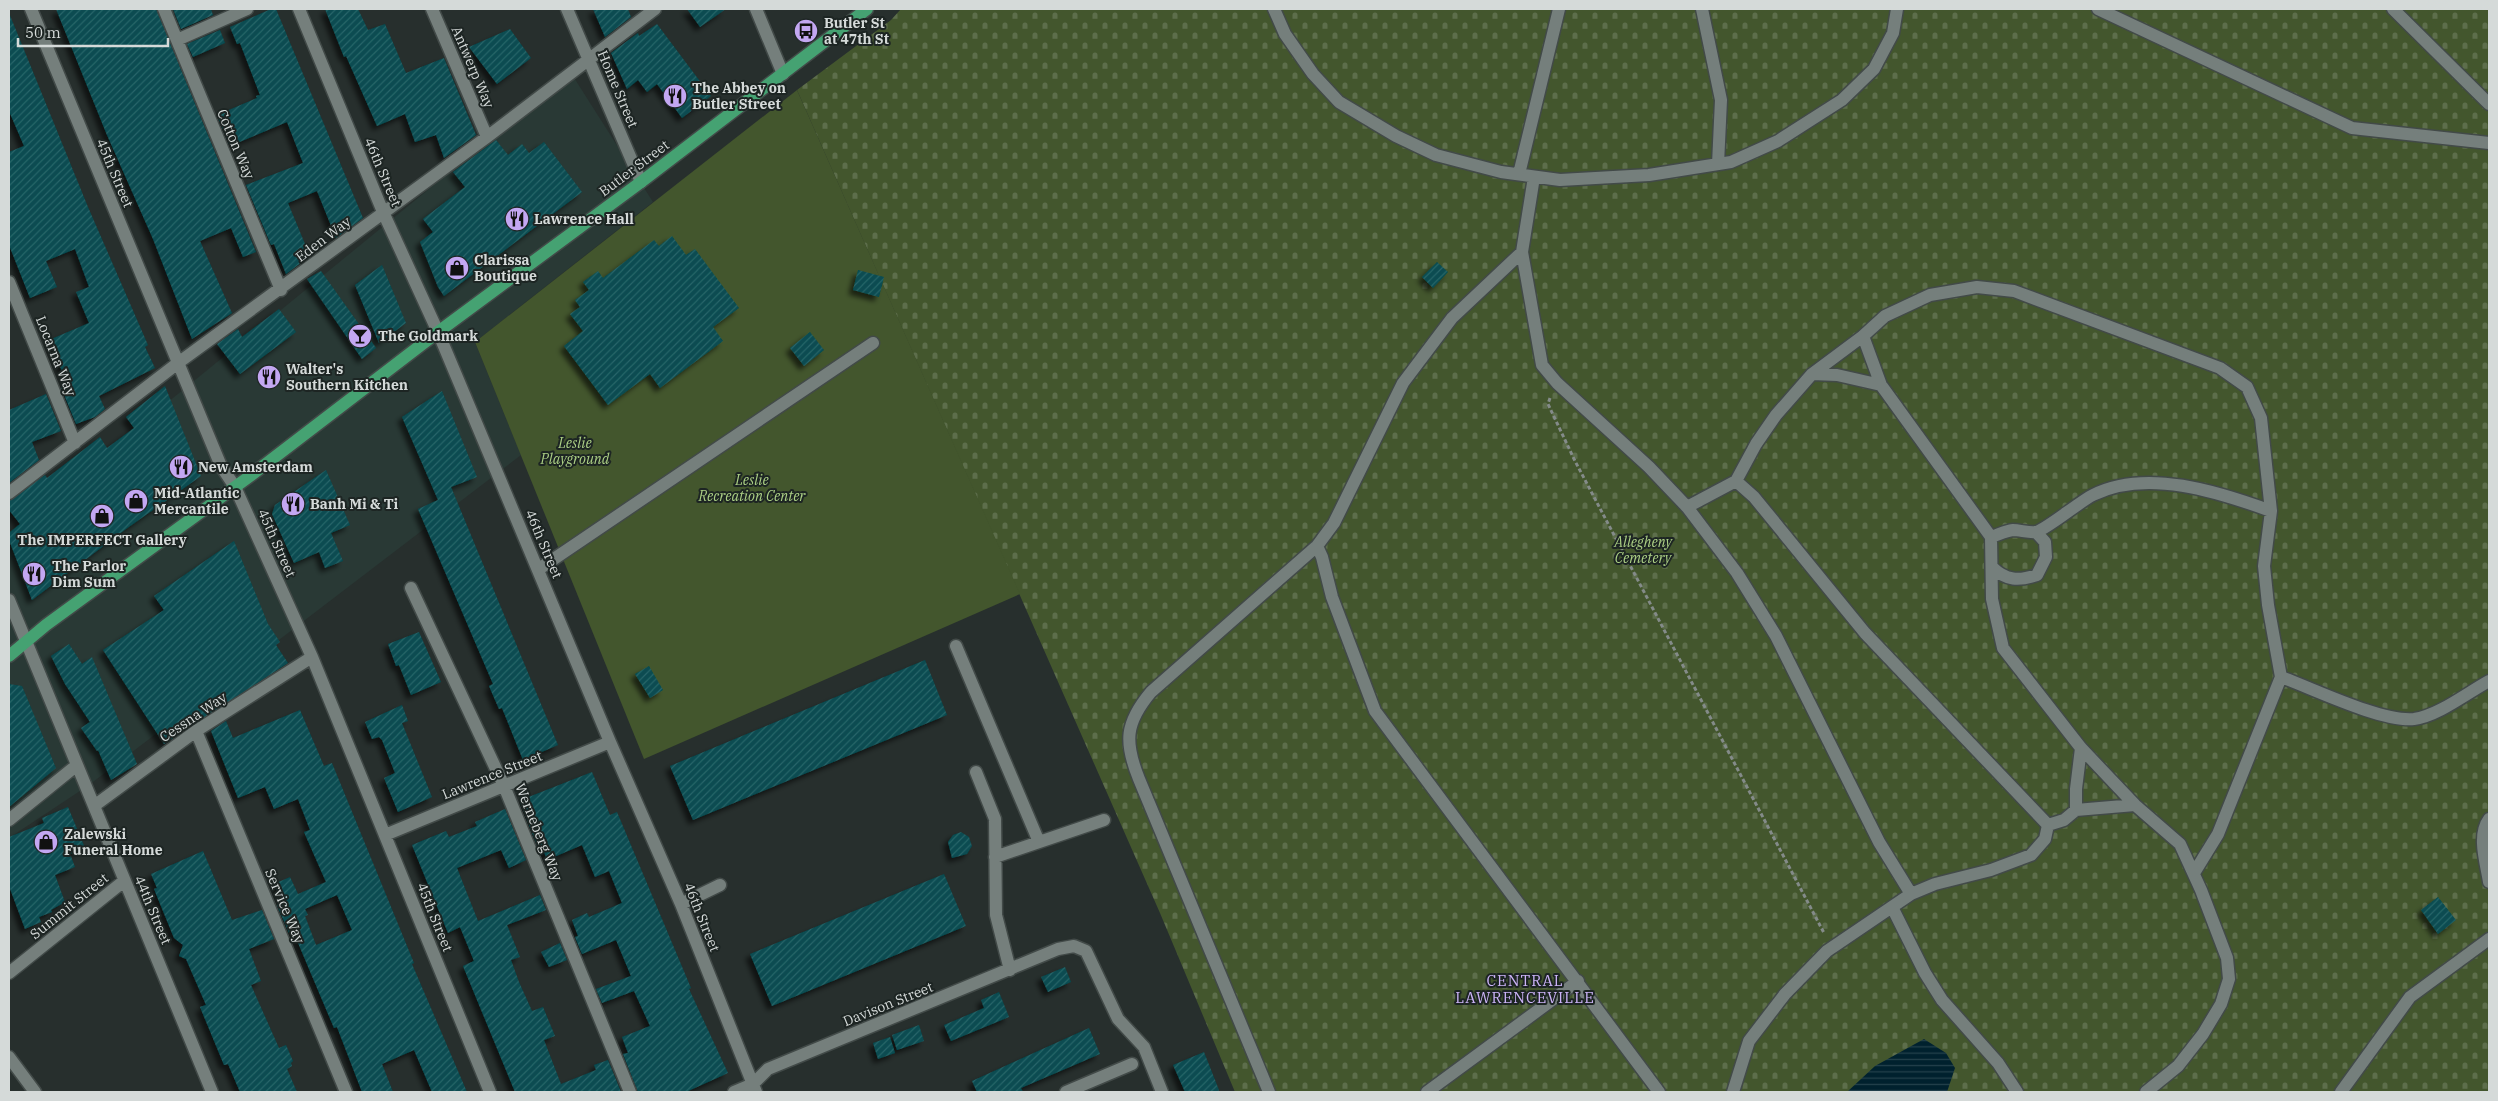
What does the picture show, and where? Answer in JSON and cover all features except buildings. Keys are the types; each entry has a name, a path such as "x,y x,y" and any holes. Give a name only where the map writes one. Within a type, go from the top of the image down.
{"main road":[{"name":"Butler Street","path":"9,656 438,332 641,182 867,9"}],"street":[{"name":"45th Street","path":"31,9 221,466 236,486 312,657 490,1092"},
{"name":"Cotton Way","path":"164,9 281,290"},
{"path":"177,40 246,9"},
{"name":"46th Street","path":"299,9 383,212 438,332 539,568 610,742 681,904 754,1088"},
{"name":"Antwerp Way","path":"432,9 487,137"},
{"name":"Home Street","path":"567,9 641,182"},
{"name":"Eden Way","path":"9,492 178,363 281,290 655,9"},
{"path":"756,9 783,74"},
{"path":"1274,9 1285,34 1313,74 1339,102 1396,136 1436,155 1519,174 1560,180 1649,175 1731,162 1778,142 1842,100 1874,69 1894,33 1897,9"},
{"path":"1519,174 1559,9"},
{"path":"1702,9 1721,100 1718,164"},
{"path":"2098,9 2352,128 2489,142"},
{"path":"2393,9 2489,104"},
{"path":"1534,177 1522,252 1535,335 1542,365 1557,383 1649,467 1687,507 1737,573 1776,636 1879,842 1911,894"},
{"path":"1270,1092 1133,766 1128,745 1130,726 1138,708 1151,692 1317,546 1334,523 1403,383 1452,318 1522,252"},
{"name":"Locarna Way","path":"9,282 75,443"},
{"path":"1687,507 1736,481 1756,444 1776,414 1812,374 1863,336 1885,316 1930,295 1977,287 2014,291 2220,368 2247,387 2261,418 2271,510 2264,566 2268,605 2282,677 2218,834 2194,874"},
{"path":"1863,336 1881,385 1991,537 1992,599 2003,648 2082,748 2135,805 2180,844 2228,958 2229,979 2221,1004 2203,1034 2178,1066 2146,1092"},
{"path":"539,568 873,343"},
{"path":"1812,374 1837,375 1881,385"},
{"path":"1736,481 1754,497 1865,633 2048,825"},
{"path":"1991,537 2010,530 2036,532 2092,495 2115,486 2139,482 2224,494 2271,510"},
{"path":"1992,567 1999,574 2009,578 2022,580 2037,575 2046,557 2046,542 2036,532"},
{"path":"1317,546 1322,557 1332,597 1375,711 1659,1092"},
{"name":"Werneberg Way","path":"411,588 504,786 630,1092"},
{"name":"44th Street","path":"9,600 212,1092"},
{"path":"956,646 1039,842"},
{"name":"Cessna Way","path":"94,806 196,731 312,657"},
{"path":"2282,677 2383,715 2413,719 2434,713 2489,681"},
{"name":"Service Way","path":"196,731 346,1092"},
{"name":"Lawrence Street","path":"385,835 610,742"},
{"path":"2076,810 2076,789 2082,748"},
{"path":"9,820 77,765"},
{"path":"976,772 995,819 996,915 1010,970"},
{"path":"2048,825 2064,820 2076,810 2135,805"},
{"path":"2489,819 2485,824 2483,844 2489,882"},
{"path":"994,857 1104,820"},
{"path":"1733,1092 1749,1040 1785,994 1827,951 1911,894 1935,884 1991,870 2031,855 2045,839 2048,825"},
{"name":"Summit Street","path":"9,973 124,881"},
{"path":"681,904 720,885"},
{"path":"1892,907 1925,973 1942,1000 1998,1063 2017,1092"},
{"path":"2341,1092 2410,997 2489,939"},
{"name":"Davison Street","path":"734,1092 754,1088 768,1068 1058,949 1074,946 1086,951 1118,1019 1144,1047 1162,1092"},
{"path":"1428,1092 1578,981"},
{"path":"9,1057 35,1092"},
{"path":"1066,1092 1132,1064"}],"path":[{"path":"1557,383 1548,404 1551,413 1826,937 1827,951"}],"shaded area":[{"path":"571,73 653,202 475,342 521,455 89,785 9,838 9,532"}],"green space":[{"name":"Allegheny Cemetery","path":"901,9 2489,9 2489,1092 1235,1092 1160,913 797,90 891,20"},
{"name":"Leslie Recreation Center","path":"797,90 1020,594 644,759 475,342"}],"water":[{"path":"1924,1039 1946,1053 1955,1068 1947,1092 1847,1092 1875,1066"}],"place":[{"name":"Butler St at 47th St","path":"806,31"},
{"name":"The Abbey on Butler Street","path":"675,96"},
{"name":"Lawrence Hall","path":"517,219"},
{"name":"Clarissa Boutique","path":"457,268"},
{"name":"The Goldmark","path":"360,336"},
{"name":"Walter's Southern Kitchen","path":"269,377"},
{"name":"New Amsterdam","path":"181,467"},
{"name":"Mid-Atlantic Mercantile","path":"136,501"},
{"name":"Banh Mi & Ti","path":"293,504"},
{"name":"The IMPERFECT Gallery","path":"102,516"},
{"name":"The Parlor Dim Sum","path":"34,574"},
{"name":"Zalewski Funeral Home","path":"46,842"}],"district":[{"name":"CENTRAL LAWRENCEVILLE","path":"1525,988"}],"park label":[{"name":"Leslie Playground","path":"575,452"}]}
